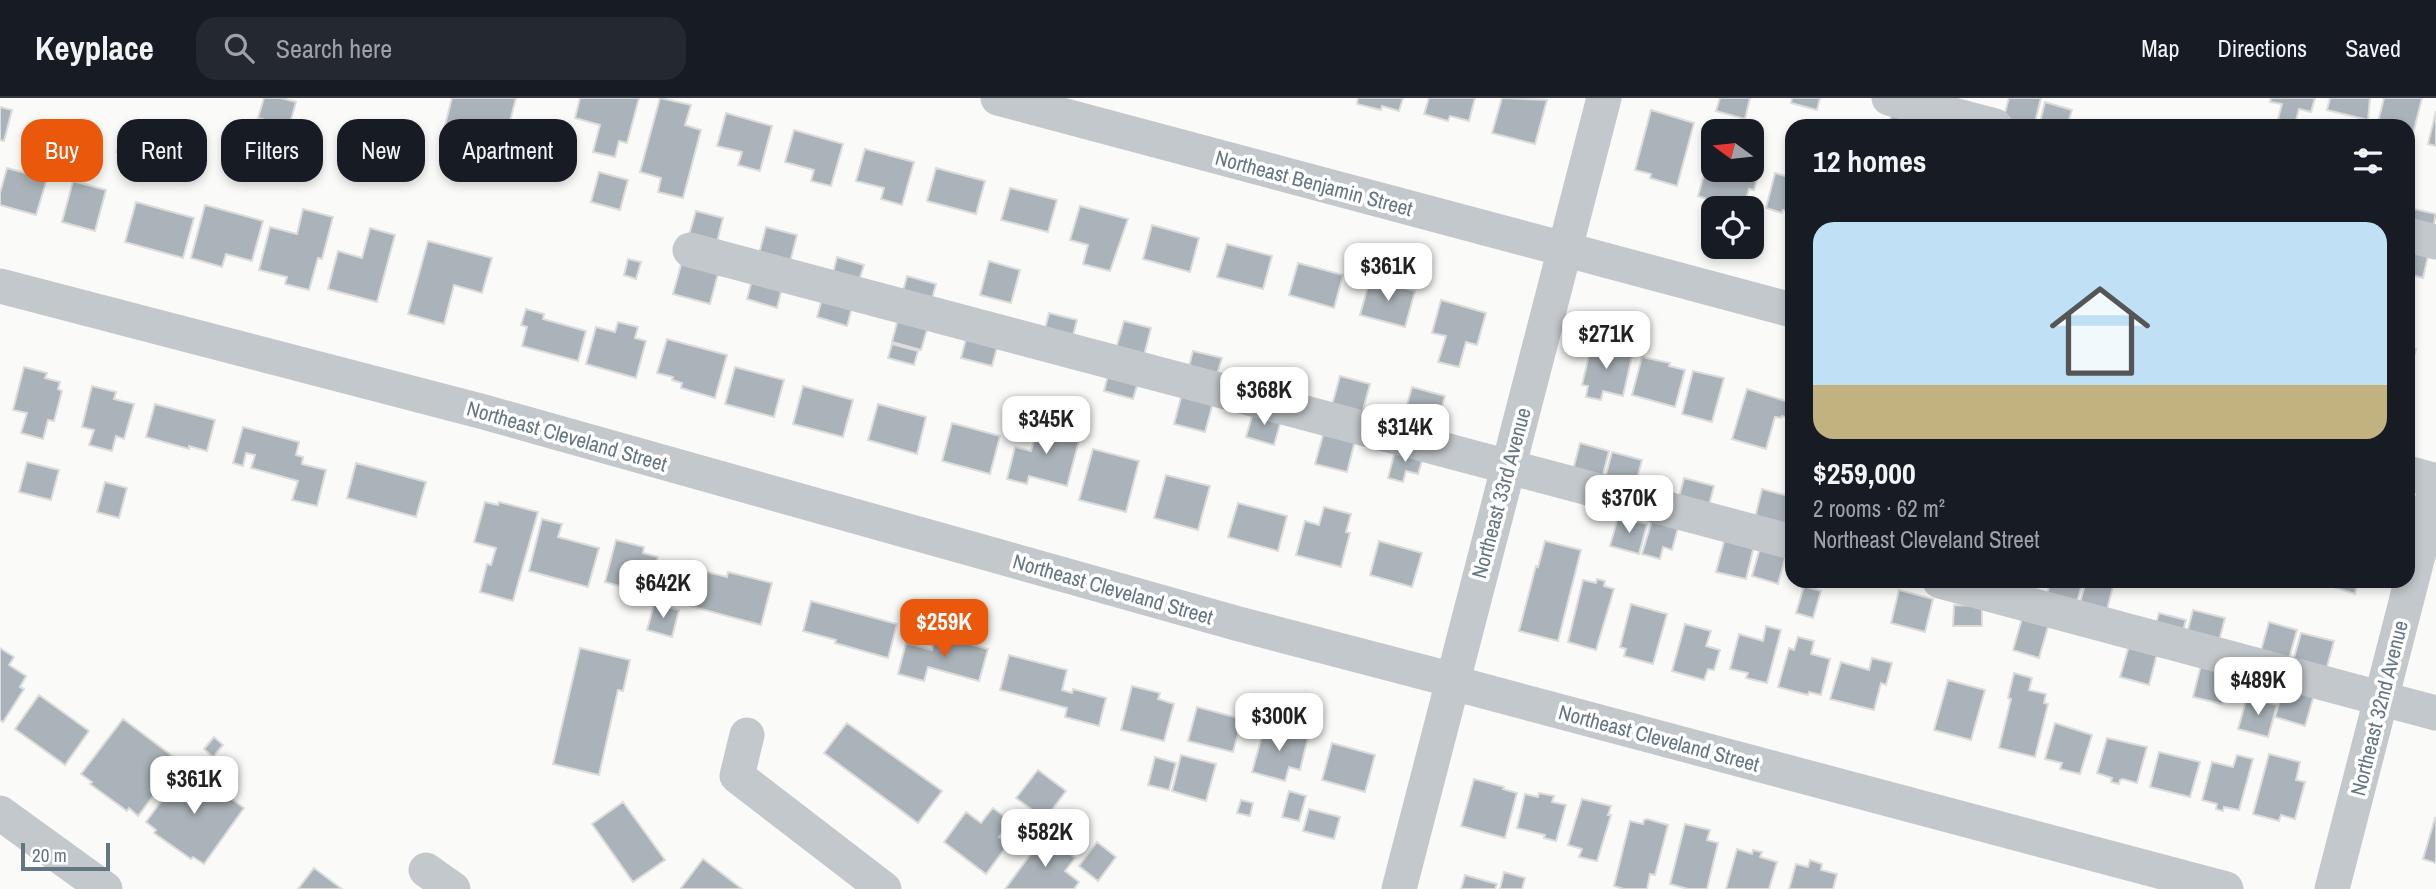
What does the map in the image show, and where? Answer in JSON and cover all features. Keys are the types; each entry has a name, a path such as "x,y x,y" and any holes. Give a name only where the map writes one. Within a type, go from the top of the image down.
{"street":[{"name":"Northeast Benjamin Street","path":"998,98 1785,308"},
{"name":"Northeast 33rd Avenue","path":"1399,889 1604,98"},
{"path":"1889,98 1968,119"},
{"path":"2415,236 2436,242"},
{"path":"690,250 1785,540"},
{"name":"Northeast Cleveland Street","path":"0,286 485,412 1199,613 1453,680 1461,685 2226,889"},
{"path":"2415,475 2436,481"},
{"name":"Northeast 32nd Avenue","path":"2415,567 2436,486"},
{"path":"1966,588 2436,713"},
{"name":"Northeast 32nd Avenue","path":"2332,889 2410,588"},
{"path":"747,735 737,776 884,889"},
{"path":"0,813 88,884"}],"building":[{"path":"264,98 281,98 296,102 291,119 258,118"},
{"path":"452,98 516,98 511,119 447,119"},
{"path":"580,98 639,98 627,143 619,141 615,157 593,152 600,125 575,118"},
{"path":"660,98 691,105 685,125 701,130 683,198 658,192 661,178 640,172"},
{"path":"1358,98 1403,98 1399,111 1382,106 1381,110 1357,104"},
{"path":"1429,98 1475,98 1469,121 1450,116 1448,121 1424,114"},
{"path":"1502,98 1547,100 1535,144 1492,133"},
{"path":"1720,98 1750,98 1745,119 1716,111"},
{"path":"1792,98 1820,98 1817,110 1791,103"},
{"path":"2009,98 2041,98 2036,119 2003,119"},
{"path":"2271,98 2315,98 2311,112 2299,109 2296,119 2278,119 2282,104 2270,102"},
{"path":"2330,98 2370,98 2368,119 2327,110"},
{"path":"2384,98 2422,98 2415,126 2415,119 2379,119"},
{"path":"2045,102 2072,110 2069,119 2041,119"},
{"path":"0,107 12,110 4,141 0,140"},
{"path":"1651,110 1694,123 1677,186 1650,178 1651,174 1635,170"},
{"path":"2436,111 2436,146 2428,144"},
{"path":"726,113 772,126 760,171 738,165 742,152 717,146"},
{"path":"1892,113 1915,119 1890,119"},
{"path":"794,130 843,144 831,186 811,181 814,170 785,162"},
{"path":"865,149 914,162 902,205 881,199 884,188 856,181"},
{"path":"7,168 21,172 21,182 46,182 36,215 0,205 0,193"},
{"path":"936,168 985,181 976,214 927,201"},
{"path":"599,172 628,180 620,210 591,202"},
{"path":"1775,173 1785,176 1785,211 1782,213 1766,208"},
{"path":"73,182 106,190 95,231 62,222"},
{"path":"1702,182 1756,182 1754,190 1749,189 1747,196 1698,196"},
{"path":"1010,188 1057,200 1048,232 1001,220"},
{"path":"136,202 194,218 183,258 125,242"},
{"path":"205,205 263,221 252,261 226,254 222,267 191,258"},
{"path":"1080,206 1128,219 1110,271 1083,264 1088,245 1070,240"},
{"path":"303,209 333,217 322,259 318,258 309,290 285,284 287,277 259,270 270,227 297,234"},
{"path":"2415,209 2436,214 2431,236 2415,232"},
{"path":"696,211 723,218 716,246 688,238"},
{"path":"1152,225 1199,238 1190,272 1143,259"},
{"path":"766,227 797,235 789,266 758,258"},
{"path":"370,228 395,235 377,302 328,289 338,251 362,258"},
{"path":"428,241 492,258 482,293 454,285 444,324 408,314"},
{"path":"1227,244 1272,256 1263,289 1217,277"},
{"path":"2415,253 2428,256 2423,278 2415,276"},
{"path":"837,257 864,265 858,284 832,277"},
{"path":"628,259 641,262 636,279 624,275"},
{"path":"682,261 719,270 710,304 673,294"},
{"path":"989,261 1020,270 1011,303 980,295"},
{"path":"1298,263 1343,275 1334,308 1289,295"},
{"path":"753,276 783,284 777,308 747,299"},
{"path":"907,276 936,284 931,303 902,295"},
{"path":"1370,279 1415,291 1405,327 1360,315"},
{"path":"823,295 853,304 847,326 817,317"},
{"path":"1441,300 1486,313 1477,345 1466,342 1459,367 1438,362 1446,336 1432,333"},
{"path":"526,309 544,314 543,319 586,331 578,361 522,346 527,327 521,325"},
{"path":"1049,313 1077,320 1072,340 1044,333"},
{"path":"899,315 929,323 921,350 892,342"},
{"path":"1124,321 1151,328 1143,359 1115,352"},
{"path":"618,322 638,327 635,338 646,341 636,378 586,364 596,327 615,332"},
{"path":"967,335 998,344 992,366 961,358"},
{"path":"667,339 727,355 715,398 681,388 682,383 672,380 673,377 657,373"},
{"path":"1592,342 1619,348 1618,352 1632,356 1623,396 1603,391 1601,400 1586,397 1588,386 1582,385"},
{"path":"892,344 918,351 914,365 888,358"},
{"path":"1193,351 1222,358 1216,378 1188,370"},
{"path":"1642,357 1670,363 1669,366 1685,370 1675,407 1632,395"},
{"path":"24,367 47,373 45,378 60,382 58,389 62,391 54,421 48,420 43,439 21,433 27,413 13,410"},
{"path":"735,367 784,380 774,417 725,404"},
{"path":"1264,369 1292,377 1287,397 1259,390"},
{"path":"1109,371 1139,379 1133,399 1104,391"},
{"path":"1693,371 1724,378 1712,422 1682,414"},
{"path":"1340,376 1370,384 1361,417 1331,409"},
{"path":"92,386 116,392 114,399 134,404 124,439 116,436 112,451 89,445 94,430 82,427"},
{"path":"803,386 853,400 843,437 793,424"},
{"path":"1412,387 1445,396 1434,436 1401,427"},
{"path":"1747,389 1785,401 1785,417 1775,417 1766,449 1732,439"},
{"path":"1183,390 1214,399 1205,432 1174,424"},
{"path":"155,404 215,420 207,451 146,437"},
{"path":"878,404 926,417 917,454 868,440"},
{"path":"1254,409 1282,417 1274,445 1246,437"},
{"path":"1039,422 1081,433 1067,486 1029,476 1027,484 1007,479 1015,447 1031,451"},
{"path":"952,423 1000,436 990,474 942,461"},
{"path":"243,427 299,442 296,455 303,457 302,464 326,470 317,506 292,500 298,481 251,468 255,455 246,453 243,466 233,463"},
{"path":"1325,428 1356,437 1347,472 1315,464"},
{"path":"1580,443 1609,451 1601,482 1572,474"},
{"path":"1396,447 1424,454 1418,474 1406,471 1403,482 1388,478"},
{"path":"1093,449 1139,461 1126,512 1079,500"},
{"path":"1612,452 1642,460 1634,490 1604,482"},
{"path":"27,462 59,470 51,500 19,492"},
{"path":"356,463 426,482 416,517 347,498"},
{"path":"1166,475 1210,486 1198,530 1154,518"},
{"path":"1684,478 1714,486 1708,509 1678,501"},
{"path":"105,482 127,488 119,518 97,512"},
{"path":"1762,489 1785,495 1785,530 1754,522"},
{"path":"485,502 498,505 499,502 538,512 513,601 480,592 487,564 491,565 496,548 474,542"},
{"path":"1238,503 1287,516 1278,551 1228,537"},
{"path":"1324,507 1351,514 1346,532 1350,533 1341,567 1296,555 1305,521 1319,525"},
{"path":"1618,517 1647,524 1639,554 1610,546"},
{"path":"1653,517 1679,524 1672,550 1663,547 1660,559 1642,554"},
{"path":"542,519 562,524 558,537 599,548 588,587 529,571"},
{"path":"1725,538 1754,546 1746,579 1716,572"},
{"path":"616,540 644,547 643,553 658,557 648,594 605,582"},
{"path":"1379,541 1422,553 1412,587 1370,575"},
{"path":"1545,541 1581,550 1558,641 1519,631"},
{"path":"1760,548 1785,555 1778,584 1752,576"},
{"path":"695,569 727,577 728,572 772,583 761,625 686,605"},
{"path":"1597,579 1605,581 1604,586 1614,589 1596,650 1568,642 1583,580 1596,583"},
{"path":"1803,588 1821,591 1813,618 1796,613"},
{"path":"2049,588 2081,588 2075,609 2045,601"},
{"path":"2084,588 2113,588 2105,617 2078,610"},
{"path":"2337,588 2356,588 2355,594"},
{"path":"1899,590 1933,599 1925,632 1891,623"},
{"path":"811,601 897,624 888,658 803,631"},
{"path":"654,604 679,610 672,637 647,630"},
{"path":"1631,604 1667,614 1653,664 1624,656 1626,649 1620,647"},
{"path":"1954,605 1982,606 1982,626 1953,626"},
{"path":"2193,610 2225,618 2218,645 2186,637"},
{"path":"2159,613 2186,620 2181,638 2154,631"},
{"path":"2023,615 2049,623 2039,658 2013,650"},
{"path":"2269,622 2297,630 2288,662 2260,654"},
{"path":"1685,624 1711,631 1706,646 1720,650 1714,670 1708,669 1704,680 1672,671"},
{"path":"1766,626 1781,630 1767,683 1746,678 1748,673 1730,669 1739,634 1763,641"},
{"path":"2301,633 2334,641 2325,674 2292,665"},
{"path":"936,635 988,649 979,681 928,667 924,681 898,674 906,643 932,650"},
{"path":"1798,637 1814,641 1811,654 1830,659 1821,695 1809,692 1808,695 1778,687 1789,648 1794,650"},
{"path":"2129,646 2157,654 2149,685 2120,677"},
{"path":"0,648 14,657 9,665 26,676 20,687 24,689 3,722 0,720"},
{"path":"580,648 630,660 623,691 618,690 599,775 553,764"},
{"path":"1009,655 1067,670 1062,690 1072,693 1073,689 1106,698 1099,726 1065,717 1067,708 1000,690"},
{"path":"1872,658 1892,663 1886,685 1881,683 1874,710 1830,699 1841,662 1869,670"},
{"path":"2202,661 2232,670 2222,704 2193,697"},
{"path":"2014,673 2032,678 2029,690 2046,694 2044,703 2048,704 2035,757 1999,748 2011,699 2008,698"},
{"path":"1948,680 1985,690 1971,740 1934,730"},
{"path":"1132,686 1160,693 1158,699 1174,704 1164,741 1121,730"},
{"path":"2284,686 2314,695 2305,726 2275,717"},
{"path":"39,695 89,731 65,765 15,729"},
{"path":"2247,697 2277,705 2268,737 2238,729"},
{"path":"1197,707 1242,719 1233,752 1188,741"},
{"path":"123,719 179,761 138,816 90,784 92,782 81,774"},
{"path":"847,723 942,791 918,823 824,753"},
{"path":"2055,723 2092,735 2080,774 2060,769 2062,763 2045,759"},
{"path":"1265,725 1308,737 1300,770 1289,767 1285,781 1252,772"},
{"path":"214,737 223,745 213,757 204,749"},
{"path":"2107,738 2147,747 2137,783 2123,779 2119,784 2111,782 2112,778 2097,773"},
{"path":"1332,743 1375,755 1365,792 1322,780"},
{"path":"2159,752 2200,762 2190,797 2150,787"},
{"path":"2269,754 2300,762 2296,780 2305,782 2295,819 2281,815 2279,821 2253,814"},
{"path":"1181,755 1216,764 1206,801 1172,791"},
{"path":"2237,755 2253,759 2239,810 2224,807 2223,811 2216,809 2217,804 2202,800 2212,762 2233,767"},
{"path":"1155,757 1176,763 1169,790 1148,785"},
{"path":"187,766 244,808 204,864 193,857 191,859 154,833 156,830 146,822"},
{"path":"1038,770 1066,791 1045,819 1016,798"},
{"path":"1474,779 1517,793 1505,838 1461,826"},
{"path":"1289,791 1306,796 1299,821 1282,817"},
{"path":"1539,793 1554,796 1552,802 1566,805 1556,841 1544,838 1545,835 1517,828 1525,794 1538,797"},
{"path":"1582,799 1611,806 1608,815 1611,815 1597,861 1579,857 1582,849 1568,845"},
{"path":"1241,800 1253,803 1250,816 1237,813"},
{"path":"623,802 665,860 633,882 592,824"},
{"path":"993,808 1010,821 999,837 1008,844 986,874 944,842 966,812 981,823"},
{"path":"1309,809 1340,817 1334,839 1303,831"},
{"path":"2436,818 2436,863 2423,859"},
{"path":"1647,819 1668,825 1655,875 1650,874 1647,889 1614,886 1630,821 1643,824"},
{"path":"1685,824 1710,830 1707,840 1718,843 1707,889 1688,889 1670,884"},
{"path":"1045,835 1075,858 1065,871 1079,882 1074,889 1005,889"},
{"path":"1097,842 1116,857 1098,881 1079,866"},
{"path":"1737,849 1752,854 1753,850 1762,852 1760,857 1777,862 1769,889 1726,889"},
{"path":"703,859 742,889 682,889"},
{"path":"1810,860 1822,864 1821,870 1837,874 1833,889 1789,889 1796,864 1808,867"},
{"path":"314,868 342,889 298,889"},
{"path":"1504,872 1525,878 1522,889 1500,889"},
{"path":"1465,875 1497,884 1495,889 1461,889"}]}
